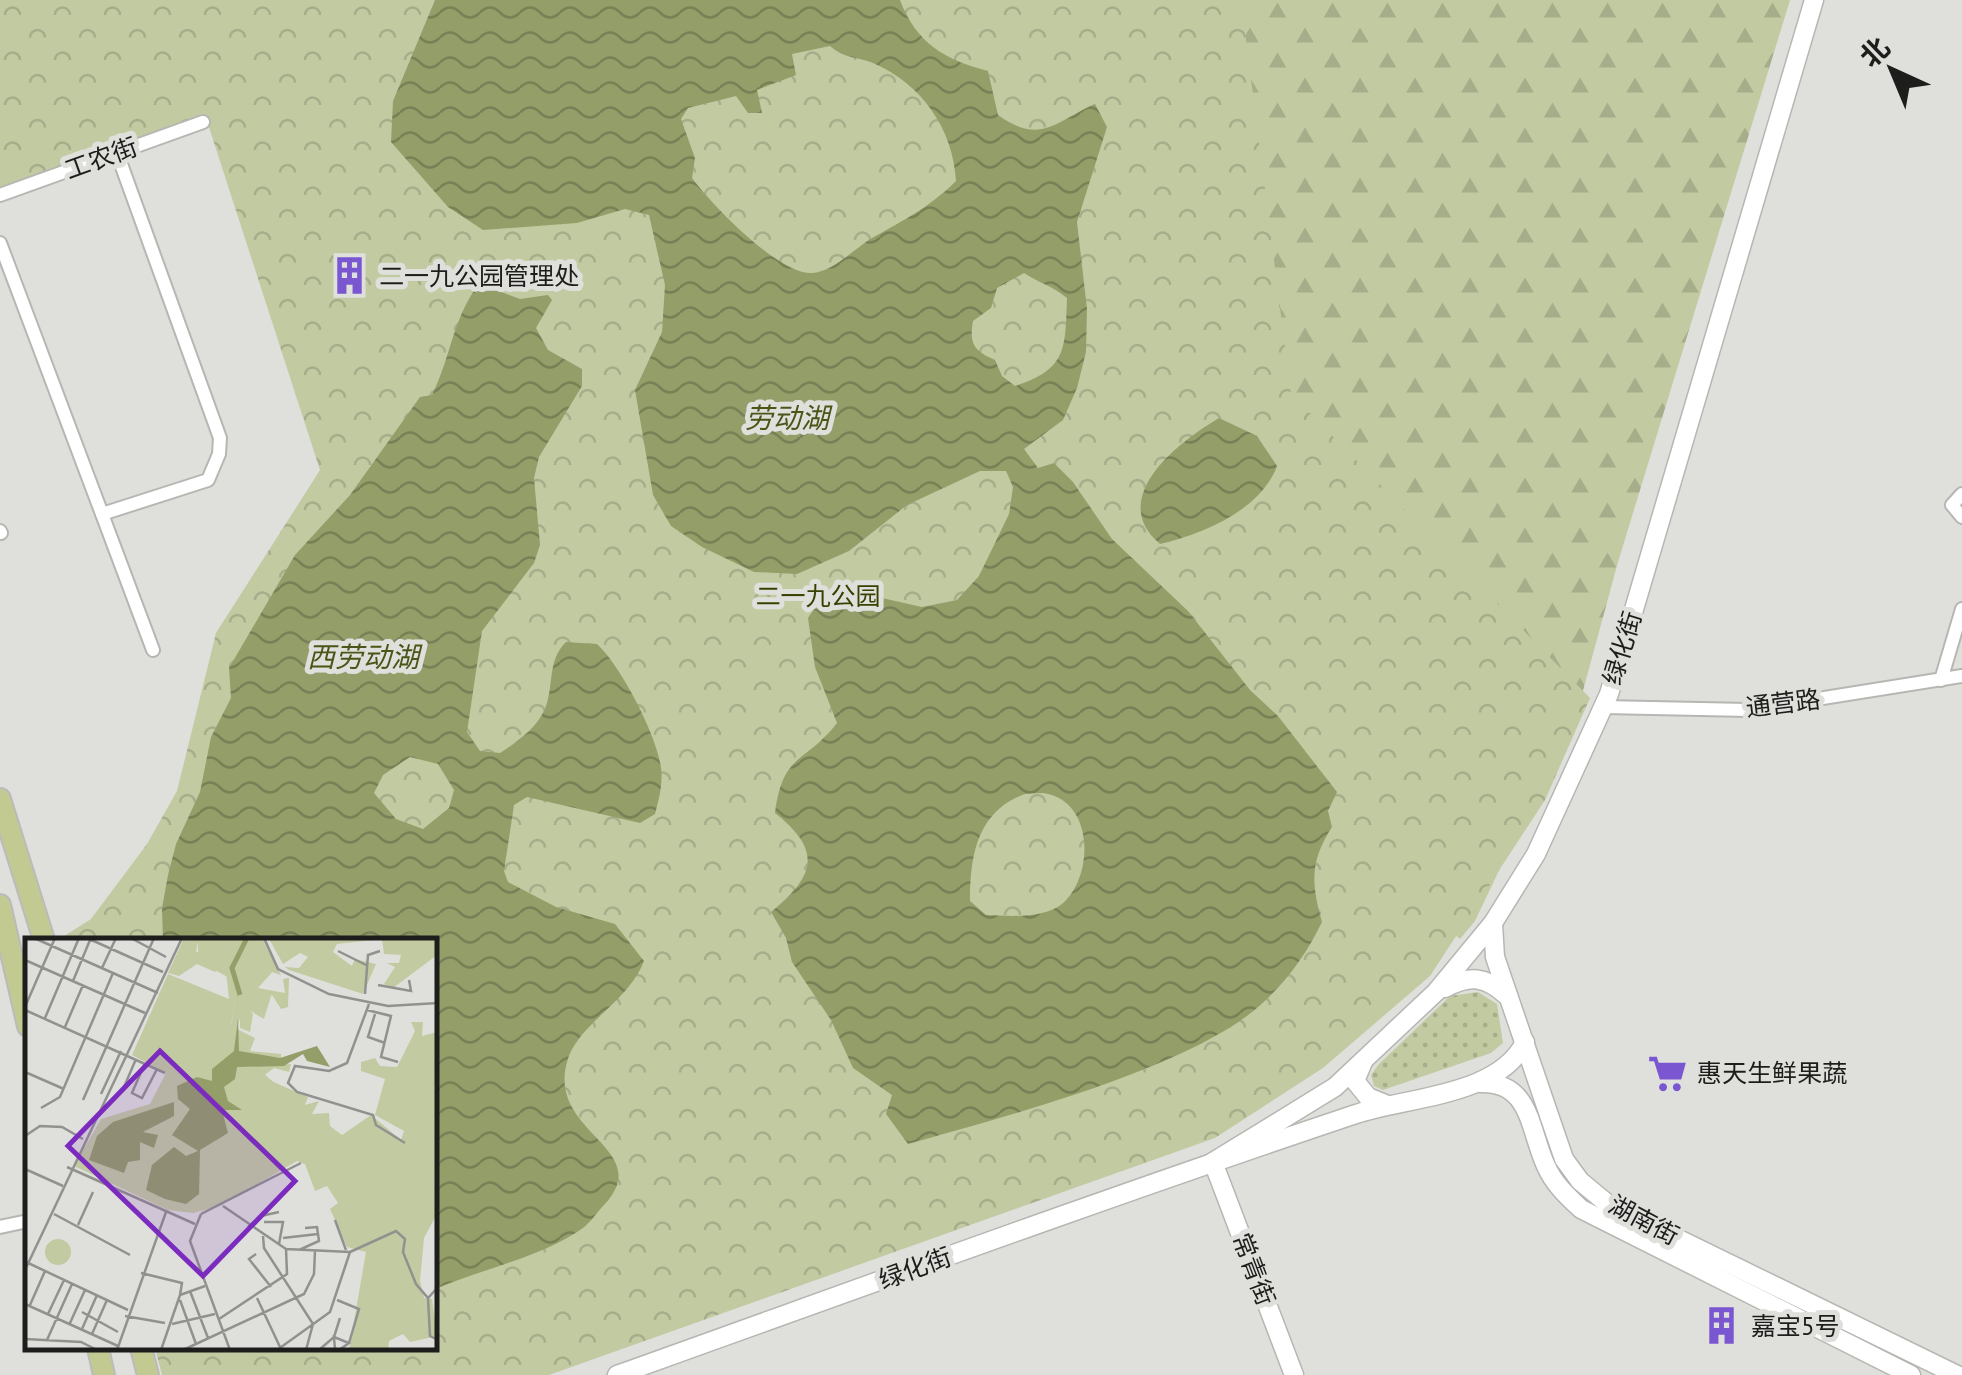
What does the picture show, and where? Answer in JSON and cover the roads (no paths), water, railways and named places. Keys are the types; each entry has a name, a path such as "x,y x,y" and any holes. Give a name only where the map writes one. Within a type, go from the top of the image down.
{"main road":[{"name":"绿化街","path":"1213,1162 1306,1108 1363,1062 1436,992 1493,923 1536,854 1603,707 1814,0"},
{"path":"0,800 43,938"},
{"path":"0,905 25,1013"},
{"name":"湖南街","path":"1493,923 1495,957 1506,995 1564,1159 1580,1181 1608,1205 1957,1375"},
{"path":"1436,992 1460,980 1478,978 1491,982 1506,995"},
{"name":"绿化街","path":"617,1375 1213,1162 1386,1104 1474,1083 1509,1064 1524,1042"},
{"path":"1363,1062 1355,1081 1368,1097 1386,1104"},
{"name":"湖南街","path":"1474,1083 1504,1084 1514,1091 1547,1169 1581,1209 1911,1375"},
{"name":"常青街","path":"1213,1162 1294,1375"},
{"path":"98,1350 104,1375"},
{"path":"142,1350 148,1375"}],"street":[{"name":"工农街","path":"0,195 203,122"},
{"path":"102,514 208,480 219,454 220,438 117,153"},
{"path":"0,244 153,650"},
{"path":"1962,494 1952,505 1962,516"},
{"path":"1941,680 1962,609"},
{"name":"通营路","path":"1603,707 1748,710 1962,676"},
{"path":"0,1226 25,1222"}],"water":[{"name":"劳动湖","path":"435,0 900,0 914,28 934,48 988,71 998,115 1013,124 1026,129 1048,128 1095,104 1107,127 1077,222 1087,309 1086,352 1077,388 1063,420 1024,449 1038,468 1054,463 1073,482 1112,539 1188,611 1337,792 1328,811 1332,827 1316,862 1316,895 1322,922 1301,959 1274,992 1220,1034 1135,1073 908,1144 886,1114 892,1095 853,1068 831,1020 792,962 786,938 771,912 797,887 808,863 801,839 775,813 789,769 837,723 815,667 808,618 814,609 873,596 922,607 957,600 979,576 1009,514 1013,487 1006,471 980,471 907,505 849,551 797,574 754,572 702,547 671,526 653,495 635,390 662,332 665,285 649,215 625,209 577,223 483,230 448,207 391,142 393,101","holes":["830,46 891,72 920,96 932,110 949,144 956,181 926,206 836,264 812,273 798,271 765,251 701,190 692,178 695,158 681,119 688,108 736,96 748,113 762,113 757,90 796,75 792,54","1024,273 1067,298 1060,354 1045,372 1015,386 1002,376 995,360 978,350 972,336 973,321 991,308 997,288","1025,794 1048,794 1063,801 1081,827 1084,861 1080,877 1072,892 1054,909 1026,916 986,915 970,901 972,868 980,837 996,812"]},
{"name":"西劳动湖","path":"479,284 520,299 548,295 552,300 536,328 548,350 582,369 582,386 539,457 534,478 540,545 534,563 482,631 467,732 480,751 500,753 506,749 537,723 545,709 553,665 566,642 597,644 627,684 645,721 658,754 661,780 655,814 640,823 527,797 514,805 504,871 508,882 556,907 615,924 644,961 627,989 581,1036 567,1062 565,1086 572,1107 610,1154 618,1169 617,1185 589,1223 567,1238 438,1288 438,938 163,938 162,908 176,844 200,792 211,737 231,698 229,668 295,555 350,495 420,397 432,395 457,324","holes":["410,757 438,764 454,790 449,808 423,829 396,819 374,793 383,775"]},
{"path":"1219,418 1257,436 1277,466 1258,495 1229,518 1160,544 1145,526 1141,508 1144,491 1168,457"}],"place":[{"name":"二一九公园管理处","path":"349,276"},
{"name":"惠天生鲜果蔬","path":"1667,1073"},
{"name":"嘉宝5号","path":"1721,1326"}],"park label":[{"name":"二一九公园","path":"818,596"}]}
